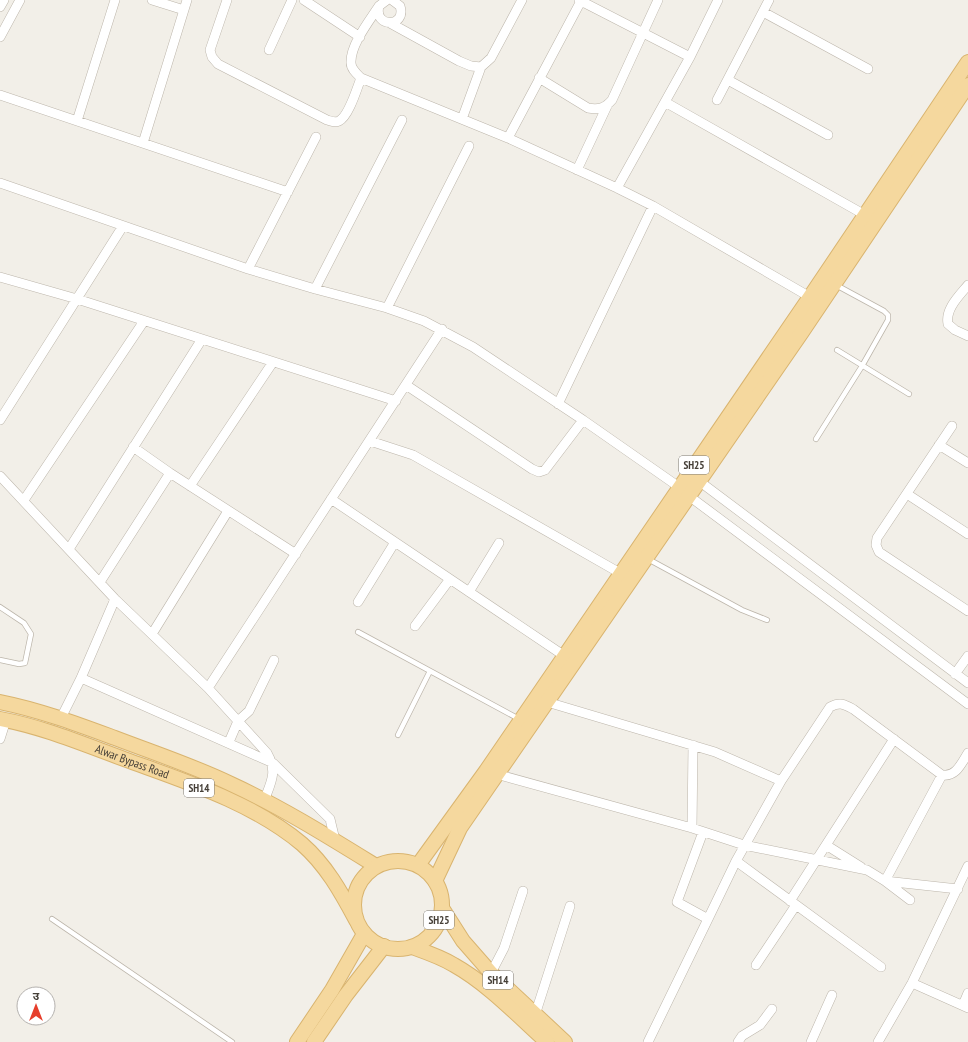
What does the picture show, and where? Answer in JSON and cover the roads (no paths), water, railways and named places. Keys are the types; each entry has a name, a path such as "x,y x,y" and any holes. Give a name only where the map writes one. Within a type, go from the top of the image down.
{"main road":[{"name":"SH25","path":"435,881 460,828 647,558 684,492 810,297 968,63"},
{"name":"SH25","path":"418,865 446,828 620,573 684,492 700,481 968,85"},
{"name":"Alwar Bypass Road","path":"0,702 37,710 61,718 173,759 232,784 264,800 335,840 376,866"},
{"name":"Alwar Bypass Road","path":"3,719 50,732 150,768 214,794 260,816 302,844 320,863 337,885 356,920"},
{"name":"SH25","path":"390,861 404,861 418,865 432,876 440,891 442,908 438,925 427,938 412,947 394,949 378,944 364,934 356,920 353,905 356,889 364,876 376,866 390,861"},
{"name":"SH14","path":"442,908 464,941 491,972 535,1015 566,1042"},
{"path":"297,1042 332,990 364,934"},
{"path":"314,1042 346,995 384,946"},
{"name":"SH14","path":"412,947 439,957 462,970 547,1042"}],"street":[{"path":"0,7 4,0"},
{"path":"0,37 20,0"},
{"path":"77,121 115,0"},
{"path":"152,0 184,10"},
{"path":"143,143 187,0"},
{"path":"227,0 210,50 212,57 218,64 335,122 341,120 346,113 361,78"},
{"path":"269,50 292,0"},
{"path":"304,0 360,37"},
{"path":"387,0 380,6 360,37 352,53 351,64 354,71 361,78 508,138 617,188 653,206 810,297"},
{"path":"390,23 400,17 402,3 392,0"},
{"path":"462,119 481,67 490,58 522,0"},
{"path":"508,138 580,0 690,57"},
{"path":"577,170 606,106 612,100 658,0"},
{"path":"617,188 690,57 718,0"},
{"path":"717,100 769,0"},
{"path":"380,6 380,17 459,61 471,66 481,67"},
{"path":"763,12 868,69"},
{"path":"539,78 588,108 597,109 606,106"},
{"path":"728,80 828,136"},
{"path":"0,95 288,192"},
{"path":"665,102 865,215"},
{"path":"315,289 402,120"},
{"path":"248,269 316,137"},
{"path":"387,308 469,146"},
{"path":"0,183 248,269 387,308 442,329 473,347 583,420 684,492 968,704"},
{"path":"558,404 653,206"},
{"path":"0,420 123,226"},
{"path":"0,277 396,401"},
{"path":"968,284 950,308 946,317 948,324 955,330 968,336"},
{"path":"24,500 144,321"},
{"path":"208,688 442,329"},
{"path":"69,549 202,339"},
{"path":"190,486 274,362"},
{"path":"406,385 539,472 545,470 583,420"},
{"path":"952,426 877,538 876,545 879,552 968,611"},
{"path":"370,441 413,455 620,573"},
{"path":"939,445 968,463"},
{"path":"133,447 170,473 296,554"},
{"path":"100,582 170,473"},
{"path":"0,476 115,599 208,688 268,752 273,763 274,774 264,800"},
{"path":"700,481 968,683"},
{"path":"907,494 968,534"},
{"path":"331,499 563,655"},
{"path":"152,634 228,511"},
{"path":"358,602 395,542"},
{"path":"469,592 499,542"},
{"path":"414,626 450,579"},
{"path":"61,718 82,678 115,599"},
{"path":"955,674 968,656"},
{"path":"228,742 238,721 249,711 274,660"},
{"path":"82,678 273,763 330,819 335,840"},
{"path":"547,702 715,752 781,781"},
{"path":"648,1042 744,845 781,781 830,707 837,703 844,704 853,709 942,775 949,776 954,774 968,753"},
{"path":"0,739 3,719"},
{"path":"756,965 826,845 894,739"},
{"path":"692,828 693,745"},
{"path":"496,774 692,828 744,845 867,870"},
{"path":"885,881 942,775"},
{"path":"703,832 677,902 708,920"},
{"path":"826,845 885,881 910,900"},
{"path":"736,861 881,967"},
{"path":"878,1042 912,983 968,866"},
{"path":"885,881 958,889"},
{"path":"491,972 504,948 523,890"},
{"path":"535,1015 570,906"},
{"path":"912,983 965,1007 968,993"},
{"path":"811,1042 832,995"},
{"path":"738,1042 742,1036 760,1025 772,1009"}],"lane":[{"path":"816,439 862,366 888,320 888,315 884,311 834,285"},
{"path":"837,350 909,394"},
{"path":"647,558 742,610 767,620"},
{"path":"0,607 24,623 31,634 25,663 19,664 0,660"},
{"path":"358,632 520,720"},
{"path":"398,735 430,670"},
{"path":"52,919 232,1042"}]}
